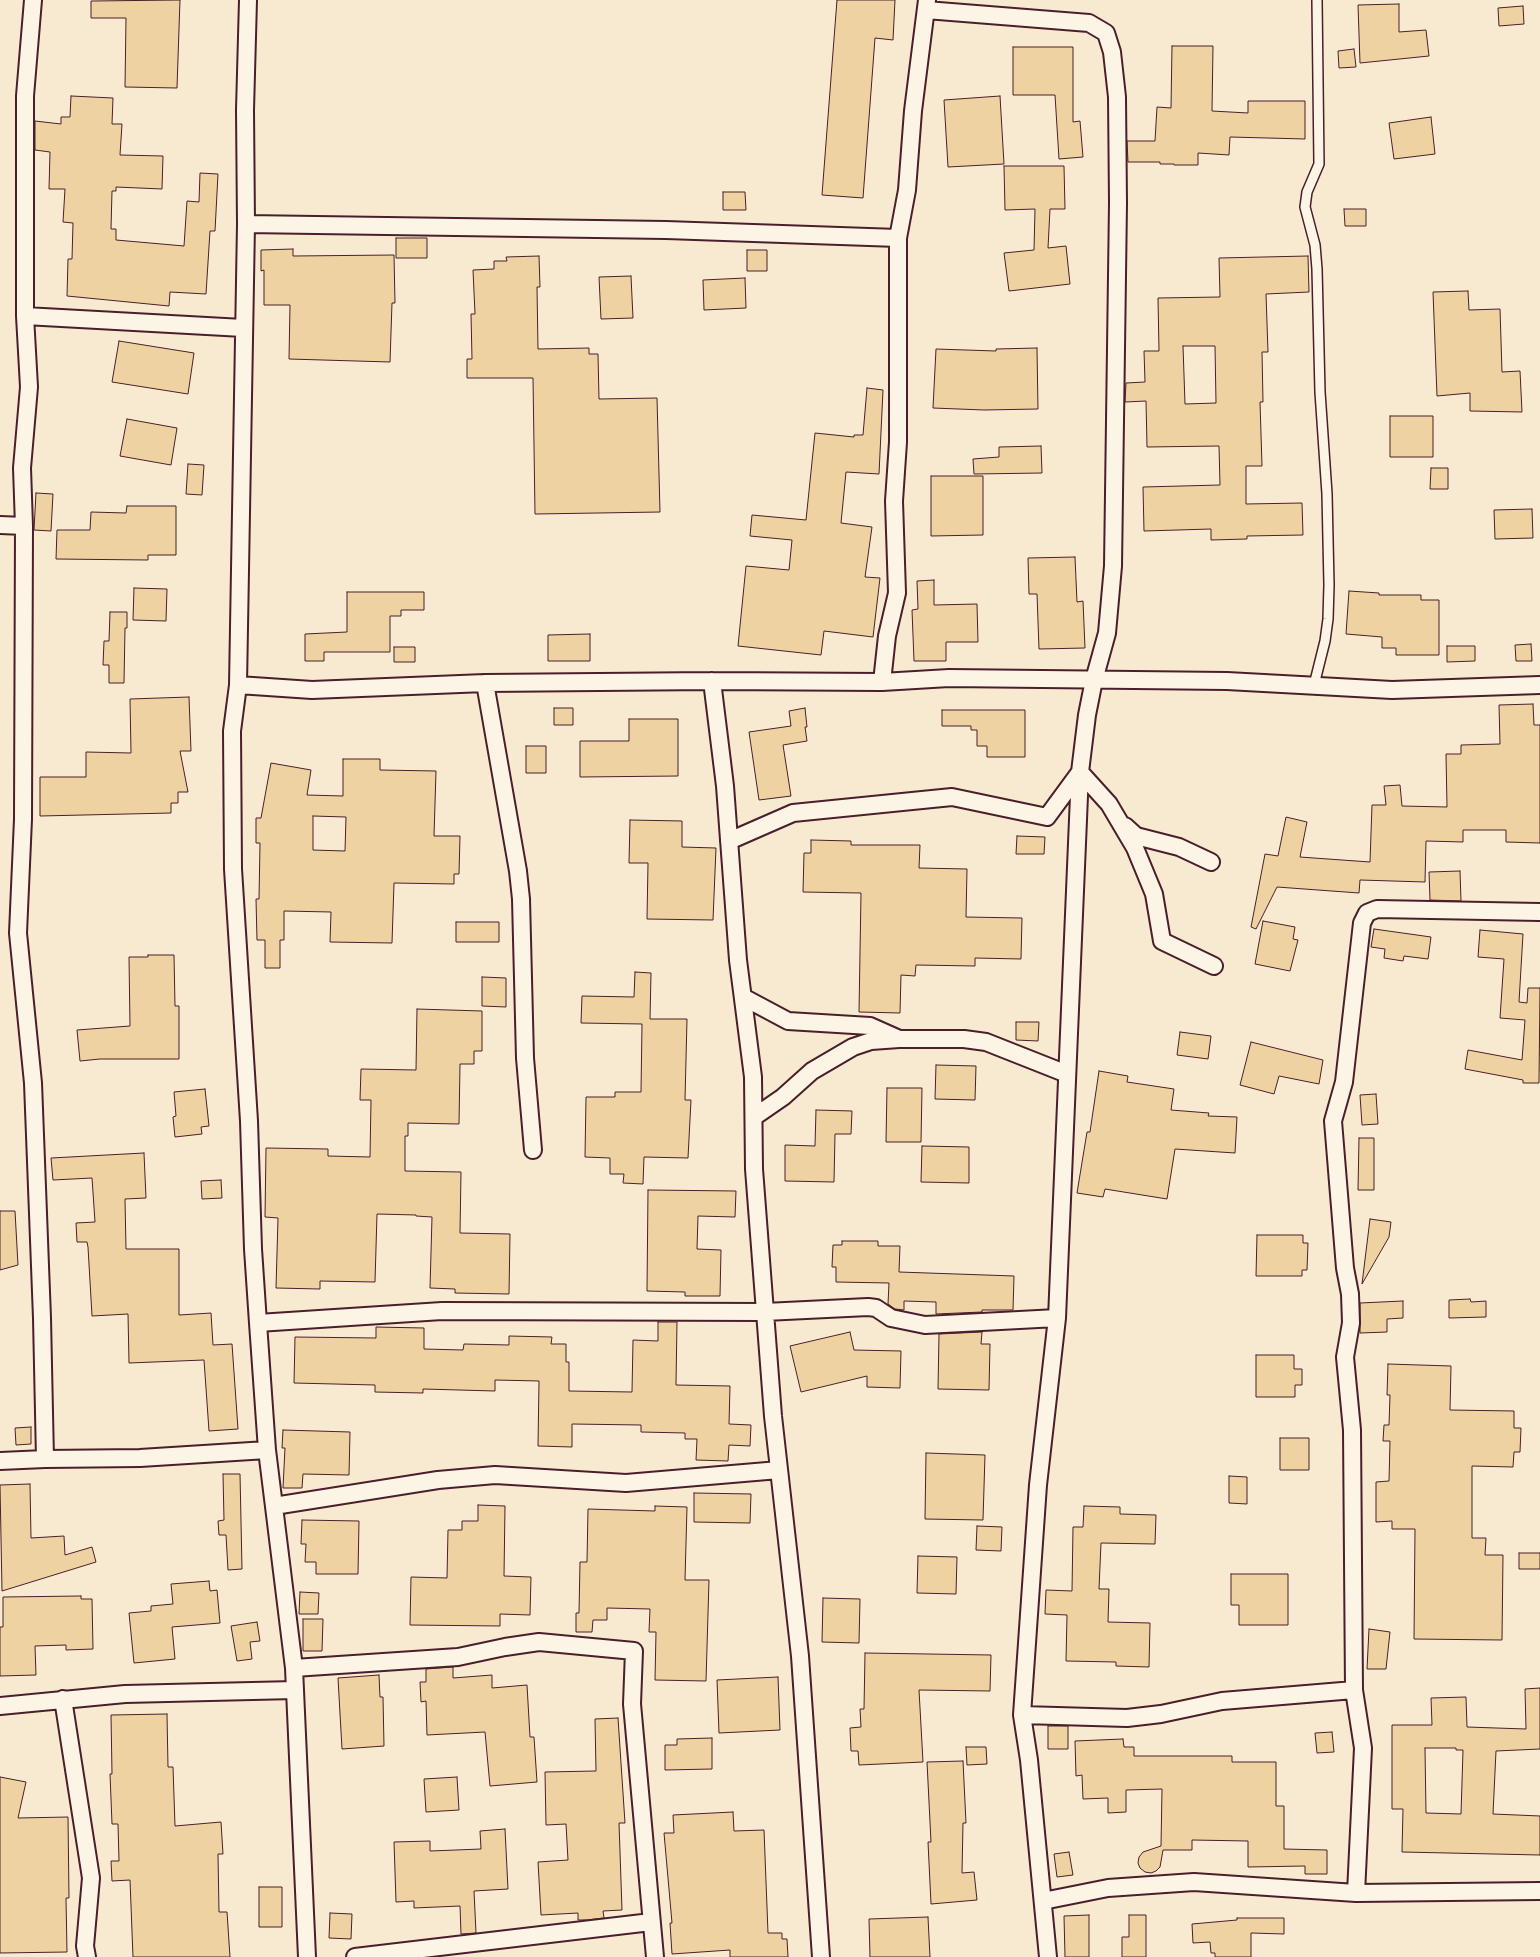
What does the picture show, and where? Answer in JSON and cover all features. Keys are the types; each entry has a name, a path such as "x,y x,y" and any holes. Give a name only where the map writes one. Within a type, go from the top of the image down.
{"street":[{"path":"33,0 25,96 25,316 29,387 22,468 24,526 23,820 18,933 33,1083 45,1459"},
{"path":"248,0 238,685 232,731 233,869 249,1121 253,1249 267,1450 294,1668 307,1957"},
{"path":"882,682 887,636 896,594 894,501 898,442 898,238 907,190 913,111 926,5 1089,23 1106,33 1112,52 1117,97 1118,203 1114,384 1113,566 1107,633 1087,715 1080,772 1057,1318 1038,1485 1022,1715 1044,1901 1048,1957"},
{"path":"246,224 656,230 898,238"},
{"path":"25,316 243,328"},
{"path":"0,525 24,526"},
{"path":"238,685 312,690 485,683 882,682 949,678 1227,681 1392,690 1540,685"},
{"path":"712,681 725,786 743,997 753,1077 754,1169 765,1312 779,1470 800,1656 821,1957"},
{"path":"485,683 518,871 521,899 525,1058 533,1150"},
{"path":"1080,772 1109,804 1135,848 1154,894 1162,941 1214,966"},
{"path":"729,841 793,813 952,797 1047,817 1080,772"},
{"path":"1118,819 1136,836 1178,847 1212,862"},
{"path":"1356,1894 1363,1748 1354,1690 1352,1430 1345,1357 1351,1323 1350,1294 1345,1268 1333,1121 1344,1082 1362,923 1367,913 1377,909 1540,912"},
{"path":"743,997 788,1021 870,1026 899,1039"},
{"path":"754,1117 783,1097 812,1071 853,1047 871,1041 964,1039 986,1042 1066,1074"},
{"path":"258,1323 442,1311 765,1312 868,1307 876,1308 891,1318 925,1325 1057,1318"},
{"path":"0,1461 140,1458 267,1450"},
{"path":"274,1506 438,1480 495,1475 626,1483 779,1470"},
{"path":"294,1668 458,1657 539,1642 634,1651 632,1704 655,1957"},
{"path":"0,1706 124,1694 294,1690"},
{"path":"1022,1715 1127,1718 1170,1712 1222,1701 1354,1690"},
{"path":"63,1699 91,1878 85,1946 86,1957"},
{"path":"1044,1901 1108,1888 1194,1882 1356,1894 1540,1891"},
{"path":"355,1957 651,1922"}],"lane":[{"path":"1314,685 1325,641 1330,585 1327,494 1320,392 1317,270 1315,246 1305,207 1307,192 1319,164 1317,0"}],"building":[{"path":"180,0 177,88 125,87 126,18 91,18 91,1"},
{"path":"837,0 895,0 893,40 875,38 863,198 822,195"},
{"path":"1399,4 1399,32 1426,30 1429,56 1360,63 1358,5"},
{"path":"1523,6 1524,24 1499,26 1498,8"},
{"path":"1172,46 1213,46 1212,111 1248,113 1248,101 1305,101 1305,139 1230,137 1229,155 1198,153 1198,165 1128,162 1127,141 1155,141 1157,107 1171,108"},
{"path":"1013,47 1073,47 1073,122 1080,121 1083,157 1059,159 1055,95 1013,95"},
{"path":"1354,49 1356,67 1339,68 1338,51"},
{"path":"71,96 113,98 112,124 122,124 120,155 163,156 162,189 116,187 116,191 112,191 111,229 116,229 116,240 184,246 187,201 199,202 200,173 218,174 215,231 210,231 206,294 170,292 169,306 67,296 68,259 72,259 73,223 63,222 65,189 49,189 50,152 35,150 35,121 61,124 61,117 70,117"},
{"path":"1000,96 1004,164 948,167 944,100"},
{"path":"1431,117 1435,154 1394,159 1389,123"},
{"path":"1004,166 1064,166 1065,209 1050,209 1048,248 1066,246 1070,284 1009,291 1004,253 1034,250 1035,209 1005,210"},
{"path":"723,192 745,192 746,210 723,210"},
{"path":"1344,209 1366,209 1366,226 1345,226"},
{"path":"396,238 427,238 427,258 396,258"},
{"path":"293,249 293,256 394,255 395,303 392,303 390,362 289,359 290,305 264,305 264,270 261,271 261,250"},
{"path":"747,250 767,250 767,271 747,271"},
{"path":"539,256 540,287 537,287 538,349 589,348 589,354 598,354 599,399 657,398 660,512 535,514 533,378 467,378 467,359 472,359 471,314 475,314 473,270 494,269 494,261 507,261 506,257"},
{"path":"1308,256 1309,292 1266,294 1268,352 1262,352 1263,402 1260,402 1262,466 1246,466 1246,504 1302,503 1303,535 1247,536 1247,539 1211,540 1211,529 1144,531 1143,487 1220,485 1219,446 1147,447 1146,401 1125,402 1126,383 1145,382 1144,351 1159,351 1158,298 1220,297 1219,258","holes":["1183,346 1215,346 1216,403 1185,404"]},
{"path":"631,276 633,318 601,319 599,277"},
{"path":"745,278 746,308 704,310 703,280"},
{"path":"1468,291 1469,310 1500,309 1502,372 1520,371 1522,412 1470,411 1470,393 1437,396 1433,292"},
{"path":"119,341 194,353 188,394 112,382"},
{"path":"1037,348 1038,409 984,410 933,408 936,349 996,351 996,349"},
{"path":"867,388 883,390 879,474 846,472 841,523 872,527 865,577 880,578 873,637 824,631 821,655 738,646 746,566 789,570 792,540 750,536 752,515 806,520 815,433 854,437 854,435 863,435"},
{"path":"1390,416 1433,416 1433,457 1390,457"},
{"path":"127,419 177,428 171,465 120,456"},
{"path":"1041,446 1042,473 974,474 973,459 999,457 999,447"},
{"path":"188,464 204,465 202,495 186,494"},
{"path":"1431,468 1448,468 1448,489 1430,489"},
{"path":"931,476 983,476 983,535 931,536"},
{"path":"36,493 53,494 51,531 34,530"},
{"path":"127,506 176,506 176,555 148,555 148,560 56,559 57,530 90,530 91,512 126,513"},
{"path":"1532,509 1533,538 1495,539 1494,510"},
{"path":"1075,557 1077,602 1083,601 1085,648 1039,649 1037,594 1029,594 1028,558"},
{"path":"934,580 934,605 977,604 978,642 946,642 946,661 914,661 912,610 918,609 917,581"},
{"path":"134,588 167,589 166,621 133,620"},
{"path":"1349,591 1379,593 1379,595 1421,595 1421,600 1439,600 1439,655 1396,655 1396,648 1382,648 1382,637 1346,634"},
{"path":"347,592 424,592 424,610 401,610 401,616 390,616 390,652 324,652 324,661 305,661 305,634 347,632"},
{"path":"110,612 127,612 124,683 109,683 109,665 103,665 104,641 109,641"},
{"path":"590,634 590,661 548,661 548,635"},
{"path":"1531,644 1532,661 1516,661 1515,645"},
{"path":"1447,646 1475,646 1475,661 1447,662"},
{"path":"394,647 415,647 415,662 394,662"},
{"path":"189,697 191,751 180,751 188,792 178,792 178,803 171,803 171,813 40,816 40,777 86,777 86,752 131,753 130,699"},
{"path":"1533,704 1534,725 1540,725 1540,843 1506,842 1506,830 1463,830 1463,842 1426,841 1425,882 1360,880 1359,893 1277,887 1256,929 1251,927 1265,854 1278,856 1286,817 1307,822 1300,857 1370,862 1372,805 1386,805 1384,786 1400,785 1402,806 1447,807 1446,754 1461,754 1461,745 1500,744 1499,705"},
{"path":"554,708 573,708 573,725 554,725"},
{"path":"805,708 807,741 783,745 791,796 759,800 749,732 791,726 789,711"},
{"path":"942,710 1025,710 1025,757 987,757 987,746 977,746 977,730 971,730 971,726 942,726"},
{"path":"629,719 678,719 678,776 580,777 580,741 629,741"},
{"path":"526,746 546,746 546,773 526,773"},
{"path":"343,759 380,759 380,770 436,771 434,836 460,836 459,874 454,874 454,884 394,883 392,943 330,942 331,912 284,911 284,940 280,940 280,968 265,968 265,940 257,940 256,899 259,899 260,843 256,843 256,818 261,818 271,763 311,770 307,795 343,796","holes":["313,816 346,817 345,851 313,850"]},
{"path":"630,820 682,821 682,847 716,848 713,920 647,919 648,863 629,863"},
{"path":"1017,836 1045,837 1044,854 1016,854"},
{"path":"811,840 851,841 851,845 920,845 919,868 967,869 966,917 1022,918 1021,959 975,958 975,966 916,965 915,976 901,975 900,1013 859,1012 861,893 803,892 804,853 811,853"},
{"path":"1460,871 1461,901 1430,900 1429,872"},
{"path":"1263,921 1295,927 1293,939 1298,940 1290,971 1255,964"},
{"path":"456,922 499,922 499,942 456,942"},
{"path":"1374,929 1431,937 1428,959 1404,956 1403,961 1384,958 1385,949 1371,947"},
{"path":"1480,930 1523,934 1519,1002 1527,1003 1528,988 1540,988 1539,1083 1523,1083 1523,1080 1465,1069 1468,1050 1522,1060 1525,1020 1500,1018 1504,959 1478,957"},
{"path":"148,955 174,955 175,1006 179,1006 179,1059 100,1059 80,1061 77,1030 130,1026 129,957 148,957"},
{"path":"635,972 651,973 650,1019 687,1019 685,1100 691,1100 688,1158 644,1157 643,1184 623,1183 624,1174 610,1174 610,1158 585,1157 586,1097 615,1097 615,1092 641,1092 642,1024 581,1023 582,996 634,997"},
{"path":"482,977 506,978 506,1007 482,1006"},
{"path":"417,1009 482,1011 482,1051 474,1051 474,1064 460,1064 459,1124 408,1123 408,1136 405,1136 405,1171 461,1172 460,1233 510,1234 509,1294 455,1293 455,1289 430,1288 432,1217 416,1215 377,1214 375,1282 320,1281 320,1289 276,1288 278,1218 265,1217 266,1148 328,1149 328,1156 370,1157 371,1100 360,1100 361,1069 416,1070"},
{"path":"1016,1022 1039,1022 1038,1041 1016,1040"},
{"path":"1180,1032 1211,1036 1208,1059 1177,1055"},
{"path":"1251,1042 1323,1060 1319,1084 1279,1076 1274,1094 1240,1085"},
{"path":"936,1065 976,1066 975,1100 935,1099"},
{"path":"1099,1071 1128,1076 1127,1082 1174,1089 1171,1110 1209,1113 1208,1116 1237,1117 1235,1153 1175,1149 1167,1199 1105,1189 1103,1197 1077,1193 1087,1132 1090,1132"},
{"path":"887,1088 922,1088 921,1142 886,1142"},
{"path":"205,1089 209,1126 201,1127 202,1134 175,1137 173,1117 176,1116 174,1092"},
{"path":"1376,1094 1378,1124 1362,1125 1360,1095"},
{"path":"816,1110 852,1111 851,1134 835,1134 834,1182 785,1181 785,1145 815,1146"},
{"path":"1359,1138 1374,1138 1374,1190 1358,1190"},
{"path":"922,1146 969,1147 969,1183 921,1182"},
{"path":"144,1153 146,1198 125,1199 126,1249 179,1249 179,1315 211,1313 213,1345 232,1344 238,1429 209,1431 204,1360 129,1363 128,1314 92,1316 88,1247 87,1242 77,1242 76,1223 95,1222 92,1178 53,1180 51,1158"},
{"path":"221,1180 222,1198 202,1199 201,1181"},
{"path":"648,1190 736,1191 735,1217 698,1216 697,1249 721,1250 720,1296 685,1296 685,1292 647,1291"},
{"path":"0,1211 15,1211 18,1265 0,1270"},
{"path":"1370,1219 1391,1222 1389,1237 1362,1284"},
{"path":"1257,1235 1303,1235 1303,1243 1308,1243 1307,1270 1302,1270 1302,1276 1256,1276"},
{"path":"842,1241 878,1241 878,1246 900,1246 899,1272 1014,1276 1013,1310 982,1310 982,1312 936,1314 936,1302 904,1301 904,1310 895,1309 888,1304 889,1283 836,1282 836,1267 832,1267 833,1245 842,1245"},
{"path":"1470,1299 1471,1302 1486,1301 1486,1317 1449,1318 1449,1300"},
{"path":"1403,1301 1403,1318 1387,1319 1387,1332 1360,1333 1360,1303"},
{"path":"658,1322 677,1322 676,1385 730,1386 729,1424 751,1425 750,1446 729,1445 728,1461 696,1460 697,1439 685,1439 685,1433 641,1432 641,1425 572,1424 572,1447 538,1446 539,1381 495,1380 495,1391 423,1389 423,1393 375,1392 375,1385 294,1383 295,1337 376,1338 376,1327 424,1328 424,1349 463,1350 464,1344 509,1345 509,1336 552,1337 551,1344 566,1344 566,1362 569,1362 569,1391 632,1392 633,1340 658,1341"},
{"path":"850,1332 854,1350 901,1351 900,1388 867,1387 867,1376 801,1392 790,1346"},
{"path":"982,1332 981,1344 990,1344 989,1390 938,1389 939,1334"},
{"path":"1256,1355 1294,1355 1294,1369 1302,1369 1302,1385 1295,1385 1295,1397 1256,1397"},
{"path":"1388,1364 1451,1366 1450,1410 1514,1411 1514,1428 1521,1428 1520,1452 1514,1452 1513,1467 1472,1466 1472,1538 1486,1538 1485,1555 1503,1555 1502,1640 1414,1639 1415,1529 1392,1529 1392,1521 1376,1522 1376,1482 1389,1481 1390,1441 1383,1441 1384,1425 1389,1425 1390,1395 1387,1395"},
{"path":"31,1427 31,1444 16,1445 15,1428"},
{"path":"283,1430 350,1432 349,1475 303,1474 302,1488 283,1488 285,1448 282,1448"},
{"path":"1280,1438 1309,1438 1309,1470 1280,1470"},
{"path":"926,1453 985,1455 983,1520 925,1519"},
{"path":"223,1474 240,1474 242,1569 228,1570 226,1535 219,1535 218,1521 224,1520"},
{"path":"1229,1476 1247,1477 1247,1504 1229,1503"},
{"path":"30,1484 31,1538 64,1536 65,1555 92,1547 96,1562 2,1591 0,1485"},
{"path":"694,1493 751,1494 750,1523 694,1522"},
{"path":"478,1505 505,1506 504,1576 531,1577 530,1615 500,1614 500,1626 410,1625 411,1577 447,1578 448,1530 462,1530 462,1521 478,1521"},
{"path":"655,1506 687,1507 685,1580 709,1580 706,1681 655,1680 656,1632 649,1632 650,1609 607,1608 607,1620 593,1620 592,1632 576,1632 576,1613 579,1613 580,1562 587,1562 588,1509 655,1511"},
{"path":"1084,1506 1120,1507 1120,1514 1156,1515 1155,1544 1101,1543 1099,1589 1109,1589 1108,1622 1150,1623 1149,1667 1116,1666 1116,1662 1066,1661 1067,1615 1045,1614 1046,1590 1072,1591 1073,1527 1083,1527"},
{"path":"302,1520 359,1521 358,1574 316,1574 316,1562 305,1562 306,1544 301,1544"},
{"path":"977,1526 1002,1527 1001,1551 976,1550"},
{"path":"1519,1553 1540,1553 1540,1569 1519,1569"},
{"path":"918,1556 957,1557 956,1594 917,1593"},
{"path":"1231,1574 1288,1574 1288,1625 1239,1625 1239,1605 1231,1605"},
{"path":"209,1581 210,1591 217,1590 220,1623 172,1627 175,1659 134,1663 129,1613 151,1611 151,1606 173,1604 171,1584"},
{"path":"300,1592 319,1593 318,1614 299,1614"},
{"path":"81,1596 81,1599 92,1599 93,1649 66,1650 66,1645 35,1646 36,1675 0,1676 0,1627 3,1627 3,1597"},
{"path":"823,1598 860,1599 859,1643 822,1642"},
{"path":"303,1619 323,1619 322,1651 303,1651"},
{"path":"257,1622 260,1641 250,1642 252,1659 237,1661 231,1626"},
{"path":"1369,1629 1390,1632 1386,1669 1367,1669"},
{"path":"865,1653 991,1655 990,1691 919,1690 923,1762 859,1765 858,1751 851,1751 850,1728 861,1727 860,1709 864,1709"},
{"path":"453,1667 453,1678 492,1675 492,1688 527,1685 530,1737 534,1737 537,1782 490,1786 485,1732 427,1735 426,1701 421,1702 420,1682 426,1682 426,1669"},
{"path":"379,1675 380,1697 383,1697 384,1746 342,1749 338,1678"},
{"path":"778,1677 780,1730 719,1733 717,1680"},
{"path":"1540,1688 1540,1749 1496,1751 1493,1814 1540,1816 1540,1855 1402,1852 1403,1809 1392,1809 1392,1725 1432,1725 1431,1698 1466,1697 1467,1727 1526,1729 1525,1689","holes":["1425,1748 1456,1748 1456,1750 1463,1750 1461,1814 1426,1813"]},
{"path":"167,1714 168,1767 173,1767 175,1826 221,1822 223,1854 218,1854 219,1912 227,1912 230,1957 133,1957 130,1880 112,1881 111,1861 119,1861 118,1824 112,1824 110,1774 112,1774 111,1715"},
{"path":"618,1718 625,1823 619,1823 622,1910 603,1911 604,1918 587,1920 578,1920 578,1913 541,1915 538,1862 568,1860 566,1824 546,1825 545,1772 596,1771 595,1719"},
{"path":"1048,1726 1068,1726 1068,1749 1048,1749"},
{"path":"1332,1732 1334,1752 1317,1753 1315,1733"},
{"path":"712,1738 712,1769 665,1770 665,1745 677,1745 677,1739"},
{"path":"1123,1739 1124,1747 1134,1747 1134,1756 1232,1756 1232,1762 1276,1762 1276,1806 1284,1806 1284,1849 1327,1850 1327,1874 1305,1874 1305,1866 1248,1867 1248,1841 1192,1840 1192,1850 1163,1850 1160,1867 1151,1873 1145,1872 1138,1863 1139,1857 1143,1852 1161,1846 1162,1789 1126,1790 1126,1812 1108,1813 1108,1798 1083,1799 1082,1775 1076,1776 1075,1741"},
{"path":"966,1747 986,1747 987,1764 967,1765"},
{"path":"963,1761 966,1823 963,1823 962,1873 974,1872 977,1900 931,1904 928,1842 931,1842 927,1762"},
{"path":"0,1777 26,1782 18,1818 68,1817 69,1898 66,1898 67,1952 0,1953"},
{"path":"457,1777 459,1810 426,1812 424,1779"},
{"path":"733,1812 734,1831 764,1830 768,1933 782,1933 782,1939 787,1939 788,1957 730,1957 730,1950 672,1954 670,1923 672,1923 664,1833 674,1833 673,1815"},
{"path":"505,1829 508,1889 474,1891 476,1933 461,1934 460,1906 414,1908 414,1901 396,1902 394,1842 430,1841 430,1851 481,1849 480,1831"},
{"path":"1069,1852 1073,1875 1057,1877 1054,1854"},
{"path":"259,1887 282,1887 282,1927 259,1927"},
{"path":"330,1913 352,1914 351,1939 329,1938"},
{"path":"1089,1915 1089,1957 1065,1957 1064,1916"},
{"path":"1129,1915 1146,1915 1146,1957 1122,1957 1122,1937 1129,1937"},
{"path":"928,1917 930,1957 870,1957 869,1919"},
{"path":"1237,1918 1284,1918 1284,1934 1251,1933 1251,1957 1215,1957 1215,1953 1211,1953 1210,1942 1193,1943 1192,1924 1237,1920"}]}
